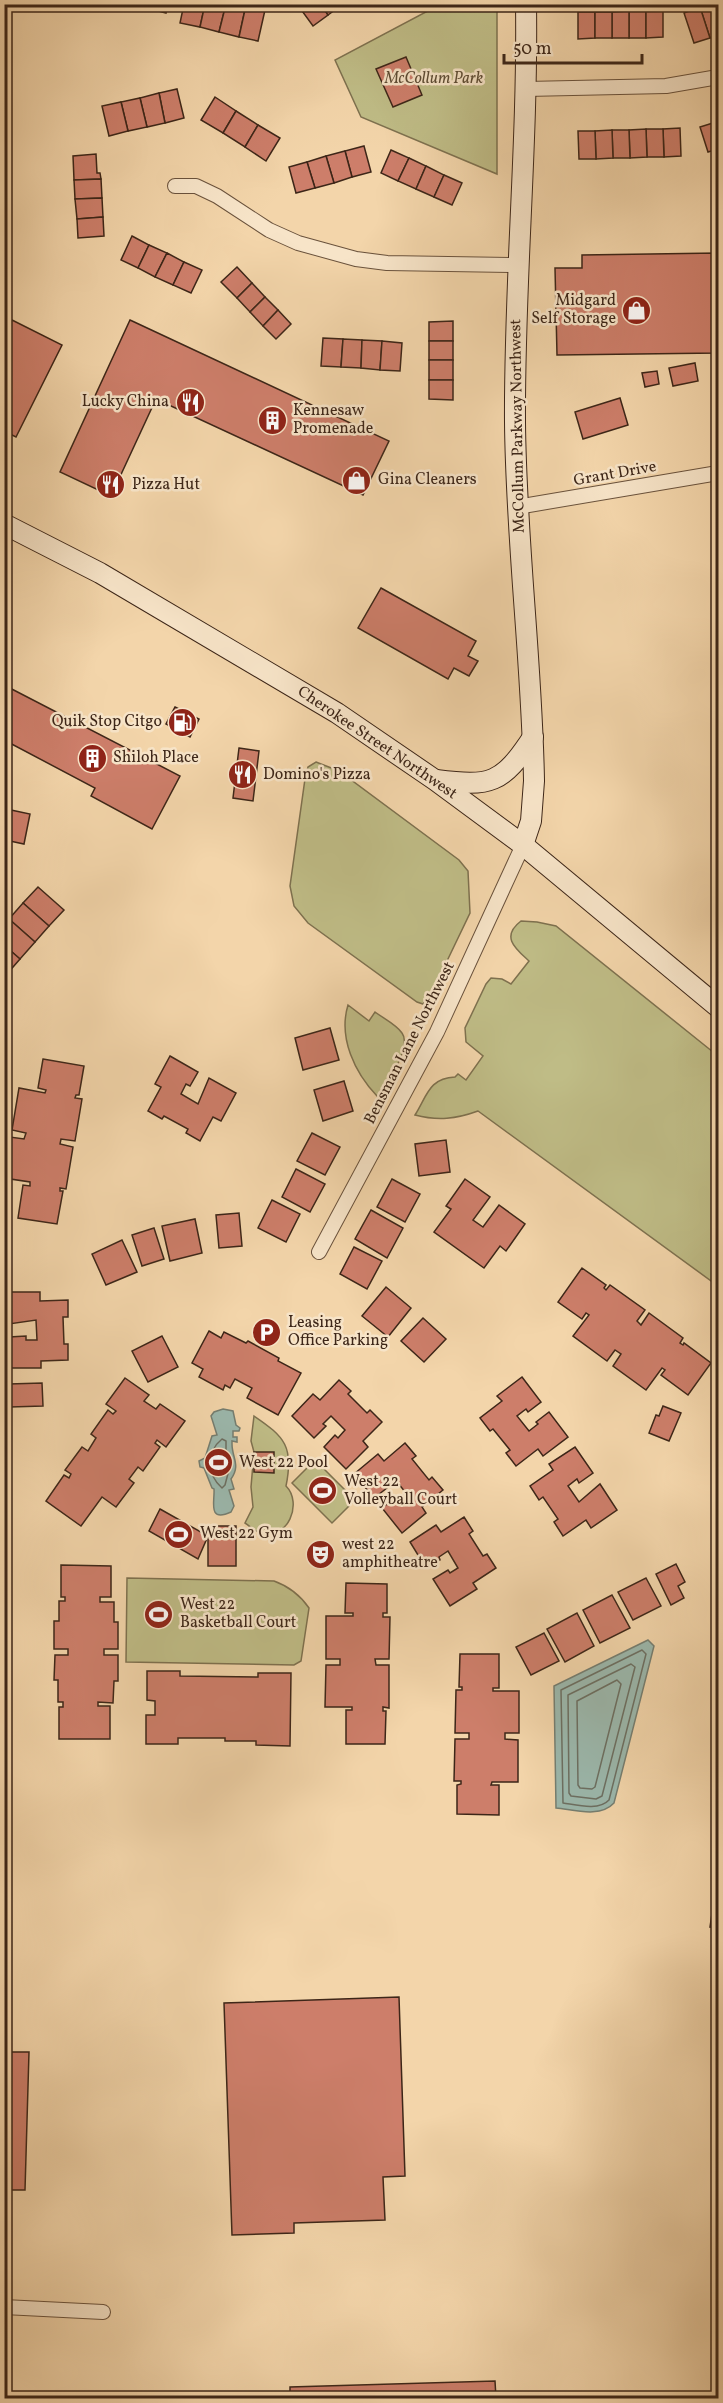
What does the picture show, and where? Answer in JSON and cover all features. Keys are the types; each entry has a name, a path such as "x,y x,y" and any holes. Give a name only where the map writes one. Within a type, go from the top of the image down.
{"main road":[{"name":"McCollum Parkway Northwest","path":"523,845 531,821 534,801 533,737 517,507 515,382 526,89 526,4"},
{"name":"Cherokee Street Northwest","path":"4,524 100,573 337,713 435,780 523,845 718,1007"},
{"path":"435,780 475,783 495,779 514,764 533,737"}],"street":[{"path":"526,89 666,86 718,77"},
{"path":"175,186 196,186 217,196 242,214 288,239 356,259 387,263 518,265"},
{"name":"Grant Drive","path":"517,507 718,473"},
{"name":"Bensman Lane Northwest","path":"319,1252 437,1032 523,845"},
{"path":"4,2307 103,2313"}],"green space":[{"name":"McCollum Park","path":"439,5 497,5 497,174 361,117 335,60"},
{"path":"316,762 339,771 459,860 468,871 470,913 435,986 423,1004 417,1002 308,923 294,906 290,886 305,779 308,767"},
{"path":"521,921 556,926 718,1056 718,1286 478,1111 447,1118 415,1115 434,1084 458,1074 466,1080 483,1056 466,1042 465,1028 491,978 502,979 511,984 529,961 515,947 511,938 512,932"},
{"path":"348,1005 369,1021 375,1012 402,1033 404,1046 402,1055 381,1095 377,1096 369,1087 350,1054 345,1030"},
{"path":"254,1416 280,1437 288,1452 286,1486 291,1493 293,1510 285,1526 271,1534 259,1532 245,1523 253,1507 251,1487 254,1452 251,1441"},
{"name":"West 22 Volleyball Court","path":"315,1460 355,1500 332,1523 292,1483"},
{"path":"127,1578 274,1581 279,1583 298,1595 309,1608 301,1661 294,1665 126,1662"}],"water":[{"name":"West 22 Pool","path":"223,1409 233,1411 236,1425 240,1428 239,1431 233,1431 233,1437 237,1437 237,1442 232,1441 236,1465 231,1479 234,1489 229,1490 234,1506 231,1512 218,1515 214,1509 214,1489 204,1468 200,1467 199,1461 205,1458 212,1436 217,1435 211,1416 214,1412"},
{"path":"648,1640 654,1646 614,1803 608,1808 595,1812 556,1808 554,1686"}],"building":[{"path":"148,4 168,4 166,13 147,8"},
{"path":"184,4 205,4 200,27 180,23"},
{"path":"205,4 226,4 219,32 200,27"},
{"path":"226,4 246,5 239,37 219,32"},
{"path":"297,4 321,4 328,15 313,26"},
{"path":"321,4 343,4 328,15"},
{"path":"716,4 718,11 718,35 710,38 700,7"},
{"path":"246,5 265,10 258,41 239,37"},
{"path":"700,7 710,38 694,43 684,13"},
{"path":"629,11 646,11 646,38 629,38"},
{"path":"629,11 629,38 612,38 612,12"},
{"path":"646,11 663,11 663,37 646,38"},
{"path":"578,12 595,12 595,38 578,39"},
{"path":"595,12 612,12 612,38 595,38"},
{"path":"406,57 422,95 393,107 376,69"},
{"path":"177,89 184,118 165,123 159,93"},
{"path":"159,93 165,123 147,127 140,98"},
{"path":"215,97 236,111 223,133 201,120"},
{"path":"140,98 147,127 128,131 121,102"},
{"path":"121,102 128,131 109,136 102,106"},
{"path":"236,111 258,125 245,147 223,133"},
{"path":"716,122 718,149 708,152 700,127"},
{"path":"258,125 280,138 266,161 245,147"},
{"path":"680,128 681,156 664,157 663,129"},
{"path":"646,129 663,129 664,157 647,157"},
{"path":"646,129 647,157 630,158 629,130"},
{"path":"612,130 629,130 630,158 613,158"},
{"path":"612,130 613,158 596,159 595,131"},
{"path":"578,131 595,131 596,159 579,159"},
{"path":"364,146 371,172 352,177 345,151"},
{"path":"391,150 409,158 398,181 381,173"},
{"path":"345,151 352,177 334,183 326,156"},
{"path":"96,154 97,173 100,173 101,179 74,180 73,156"},
{"path":"326,156 334,183 315,188 307,162"},
{"path":"409,158 426,166 416,189 398,181"},
{"path":"307,162 315,188 296,193 289,167"},
{"path":"426,166 444,175 434,197 416,189"},
{"path":"444,175 462,183 452,205 434,197"},
{"path":"101,179 102,198 75,199 74,180"},
{"path":"102,198 103,217 77,219 75,199"},
{"path":"103,217 104,236 78,238 77,219"},
{"path":"132,236 149,245 138,268 121,260"},
{"path":"149,245 167,253 155,277 138,268"},
{"path":"167,253 184,262 173,285 155,277"},
{"name":"Midgard Self Storage","path":"718,253 718,353 557,355 555,268 582,268 582,255"},
{"path":"184,262 202,270 191,293 173,285"},
{"path":"237,267 252,283 237,298 221,282"},
{"path":"252,283 265,297 250,312 237,298"},
{"path":"265,297 278,310 263,326 250,312"},
{"path":"278,310 291,324 276,339 263,326"},
{"path":"12,320 62,345 16,437 4,431 4,335"},
{"name":"Kennesaw Promenade","path":"130,320 389,441 363,495 156,399 111,496 60,472"},
{"path":"453,321 453,341 429,341 429,322"},
{"path":"323,338 343,339 341,367 321,366"},
{"path":"343,339 362,340 361,368 341,367"},
{"path":"362,340 382,341 380,370 361,368"},
{"path":"382,341 402,343 400,371 380,370"},
{"path":"429,341 453,341 453,360 429,360"},
{"path":"429,360 453,360 453,380 429,380"},
{"path":"695,363 698,381 673,386 669,368"},
{"path":"657,371 659,384 645,387 642,373"},
{"path":"429,380 453,380 453,400 429,399"},
{"path":"620,398 628,425 583,439 575,412"},
{"path":"381,588 476,641 468,656 478,661 469,676 454,668 448,679 358,628"},
{"name":"Shiloh Place","path":"4,685 180,776 152,829 91,796 95,788 4,740"},
{"name":"Quik Stop Citgo","path":"175,707 199,719 190,737 166,724"},
{"path":"239,748 259,751 253,801 233,798"},
{"path":"4,809 11,810 5,840 4,840"},
{"path":"11,810 30,814 24,844 5,840"},
{"path":"38,887 64,910 49,926 23,903"},
{"path":"23,903 49,926 35,942 9,919"},
{"path":"9,919 35,942 20,959 4,945 4,925"},
{"path":"4,945 20,959 6,975 4,974"},
{"path":"330,1028 339,1060 303,1070 295,1038"},
{"path":"170,1056 198,1072 190,1086 186,1084 181,1094 198,1104 209,1078 236,1093 221,1121 213,1117 200,1141 186,1133 188,1129 164,1116 162,1119 148,1111 161,1087 155,1084"},
{"path":"43,1059 84,1066 79,1095 75,1098 82,1099 75,1141 61,1139 60,1144 73,1147 66,1189 60,1188 60,1191 63,1191 57,1224 18,1218 23,1185 30,1186 30,1182 4,1178 10,1137 24,1139 26,1133 12,1130 19,1088 45,1093 46,1090 38,1088"},
{"path":"344,1081 353,1111 323,1121 314,1090"},
{"path":"312,1133 340,1147 325,1175 297,1161"},
{"path":"446,1140 450,1172 419,1176 415,1144"},
{"path":"296,1169 325,1184 310,1212 282,1197"},
{"path":"392,1179 420,1194 405,1222 377,1207"},
{"path":"465,1179 490,1197 473,1220 483,1227 499,1205 525,1224 506,1251 500,1246 484,1268 434,1232 451,1209 446,1206"},
{"path":"272,1200 300,1214 286,1242 258,1228"},
{"path":"371,1210 403,1228 387,1258 355,1239"},
{"path":"239,1213 242,1246 219,1248 216,1215"},
{"path":"195,1219 202,1253 170,1261 162,1226"},
{"path":"154,1228 164,1259 142,1266 132,1235"},
{"path":"122,1240 137,1272 106,1285 92,1254"},
{"path":"354,1247 382,1261 367,1289 340,1274"},
{"path":"582,1268 606,1285 604,1288 606,1290 610,1285 645,1310 637,1321 641,1325 649,1313 683,1338 680,1343 683,1345 684,1343 711,1363 688,1395 661,1375 665,1370 662,1368 646,1390 613,1366 621,1354 615,1350 607,1361 573,1336 589,1315 586,1313 582,1319 558,1302"},
{"path":"386,1287 411,1308 388,1337 362,1316"},
{"path":"8,1292 40,1292 40,1301 68,1300 68,1317 63,1317 64,1344 68,1344 68,1360 41,1361 41,1368 10,1368 9,1337 26,1336 26,1340 37,1340 36,1320 9,1324"},
{"path":"423,1318 446,1339 424,1362 401,1341"},
{"path":"209,1331 221,1338 224,1332 246,1343 248,1341 301,1373 278,1415 247,1398 252,1388 235,1379 230,1388 225,1385 223,1390 199,1377 203,1369 192,1363"},
{"path":"162,1336 178,1367 148,1382 132,1351"},
{"path":"522,1377 541,1402 528,1412 526,1409 517,1416 529,1431 549,1412 568,1437 543,1456 538,1449 516,1466 506,1453 510,1450 493,1429 490,1431 480,1418 502,1401 497,1396"},
{"path":"125,1378 149,1395 144,1401 156,1409 160,1404 185,1421 166,1447 157,1440 155,1443 160,1447 143,1471 138,1467 129,1479 134,1483 116,1507 102,1497 81,1526 46,1501 64,1475 69,1478 71,1474 65,1470 82,1447 88,1451 96,1438 91,1434 108,1410 113,1414 116,1411 106,1404"},
{"path":"339,1380 351,1391 348,1394 367,1413 370,1410 382,1422 363,1441 368,1447 346,1469 324,1447 335,1435 338,1438 345,1430 331,1416 323,1424 326,1426 314,1438 292,1416 313,1394 320,1400"},
{"path":"42,1383 43,1406 10,1407 9,1384"},
{"path":"663,1406 681,1413 669,1441 649,1433 656,1415 659,1416"},
{"path":"405,1443 416,1456 412,1459 429,1480 432,1477 443,1490 422,1507 426,1513 402,1533 382,1508 406,1493 394,1478 385,1486 387,1488 374,1498 354,1474 378,1454 384,1461"},
{"path":"575,1447 593,1473 579,1483 577,1479 568,1486 579,1502 600,1484 617,1510 591,1528 586,1520 563,1536 554,1522 558,1519 543,1497 539,1500 530,1486 553,1470 549,1464"},
{"path":"254,1452 274,1452 274,1473 254,1472"},
{"name":"West 22 Gym","path":"160,1509 208,1536 198,1559 149,1531"},
{"path":"464,1517 473,1531 469,1534 483,1556 487,1554 496,1568 473,1583 477,1589 450,1606 433,1579 448,1570 450,1573 458,1568 448,1551 439,1557 440,1560 426,1568 410,1542 436,1525 441,1532"},
{"path":"208,1526 236,1526 236,1566 208,1566"},
{"path":"676,1564 685,1582 678,1586 684,1598 671,1605 656,1574"},
{"path":"61,1565 111,1566 111,1597 100,1597 100,1602 114,1602 114,1622 118,1622 118,1649 104,1649 104,1655 118,1655 118,1681 114,1681 113,1703 98,1702 98,1706 110,1706 110,1739 59,1739 59,1707 63,1707 63,1702 58,1702 58,1680 54,1680 55,1655 68,1655 68,1649 54,1649 54,1621 59,1621 59,1601 65,1601 65,1597 61,1597"},
{"path":"646,1578 661,1606 633,1620 618,1592"},
{"path":"346,1583 387,1584 387,1613 383,1613 383,1617 390,1617 389,1659 375,1659 376,1665 389,1665 389,1708 383,1707 383,1711 386,1711 385,1744 346,1744 346,1710 352,1710 352,1707 325,1707 326,1665 340,1665 340,1659 326,1659 326,1616 353,1616 353,1613 345,1613"},
{"path":"612,1595 630,1628 600,1643 583,1610"},
{"path":"577,1613 594,1646 565,1662 547,1629"},
{"path":"544,1633 559,1661 531,1675 516,1647"},
{"path":"460,1654 499,1654 499,1688 493,1688 493,1691 519,1691 519,1733 505,1733 505,1739 518,1740 518,1782 492,1782 491,1785 499,1785 499,1815 457,1814 457,1785 461,1784 461,1781 454,1781 455,1739 469,1739 469,1733 455,1733 456,1690 462,1690 462,1687 459,1687"},
{"path":"147,1671 180,1671 180,1676 258,1677 258,1673 291,1673 290,1746 256,1745 256,1741 225,1741 225,1738 178,1738 178,1744 146,1744 146,1715 155,1715 155,1701 147,1700"},
{"path":"718,1849 718,1877 715,1877"},
{"path":"713,1907 718,1908 718,1928 710,1927"},
{"path":"399,1997 405,2176 383,2177 385,2220 294,2223 294,2233 232,2235 224,2003"},
{"path":"4,2052 29,2052 25,2190 4,2190"},
{"path":"715,2067 718,2067 718,2089"},
{"path":"495,2381 496,2398 290,2398 290,2387"}],"place":[{"name":"Midgard Self Storage","path":"637,310"},
{"name":"Lucky China","path":"190,402"},
{"name":"Kennesaw Promenade","path":"272,420"},
{"name":"Gina Cleaners","path":"357,480"},
{"name":"Pizza Hut","path":"111,485"},
{"name":"Quik Stop Citgo","path":"183,722"},
{"name":"Shiloh Place","path":"92,758"},
{"name":"Domino's Pizza","path":"242,775"},
{"name":"Leasing Office Parking","path":"267,1332"},
{"name":"West 22 Pool","path":"218,1463"},
{"name":"West 22 Volleyball Court","path":"323,1491"},
{"name":"West 22 Gym","path":"179,1534"},
{"name":"west 22 amphitheatre","path":"321,1554"},
{"name":"West 22 Basketball Court","path":"159,1614"}]}
